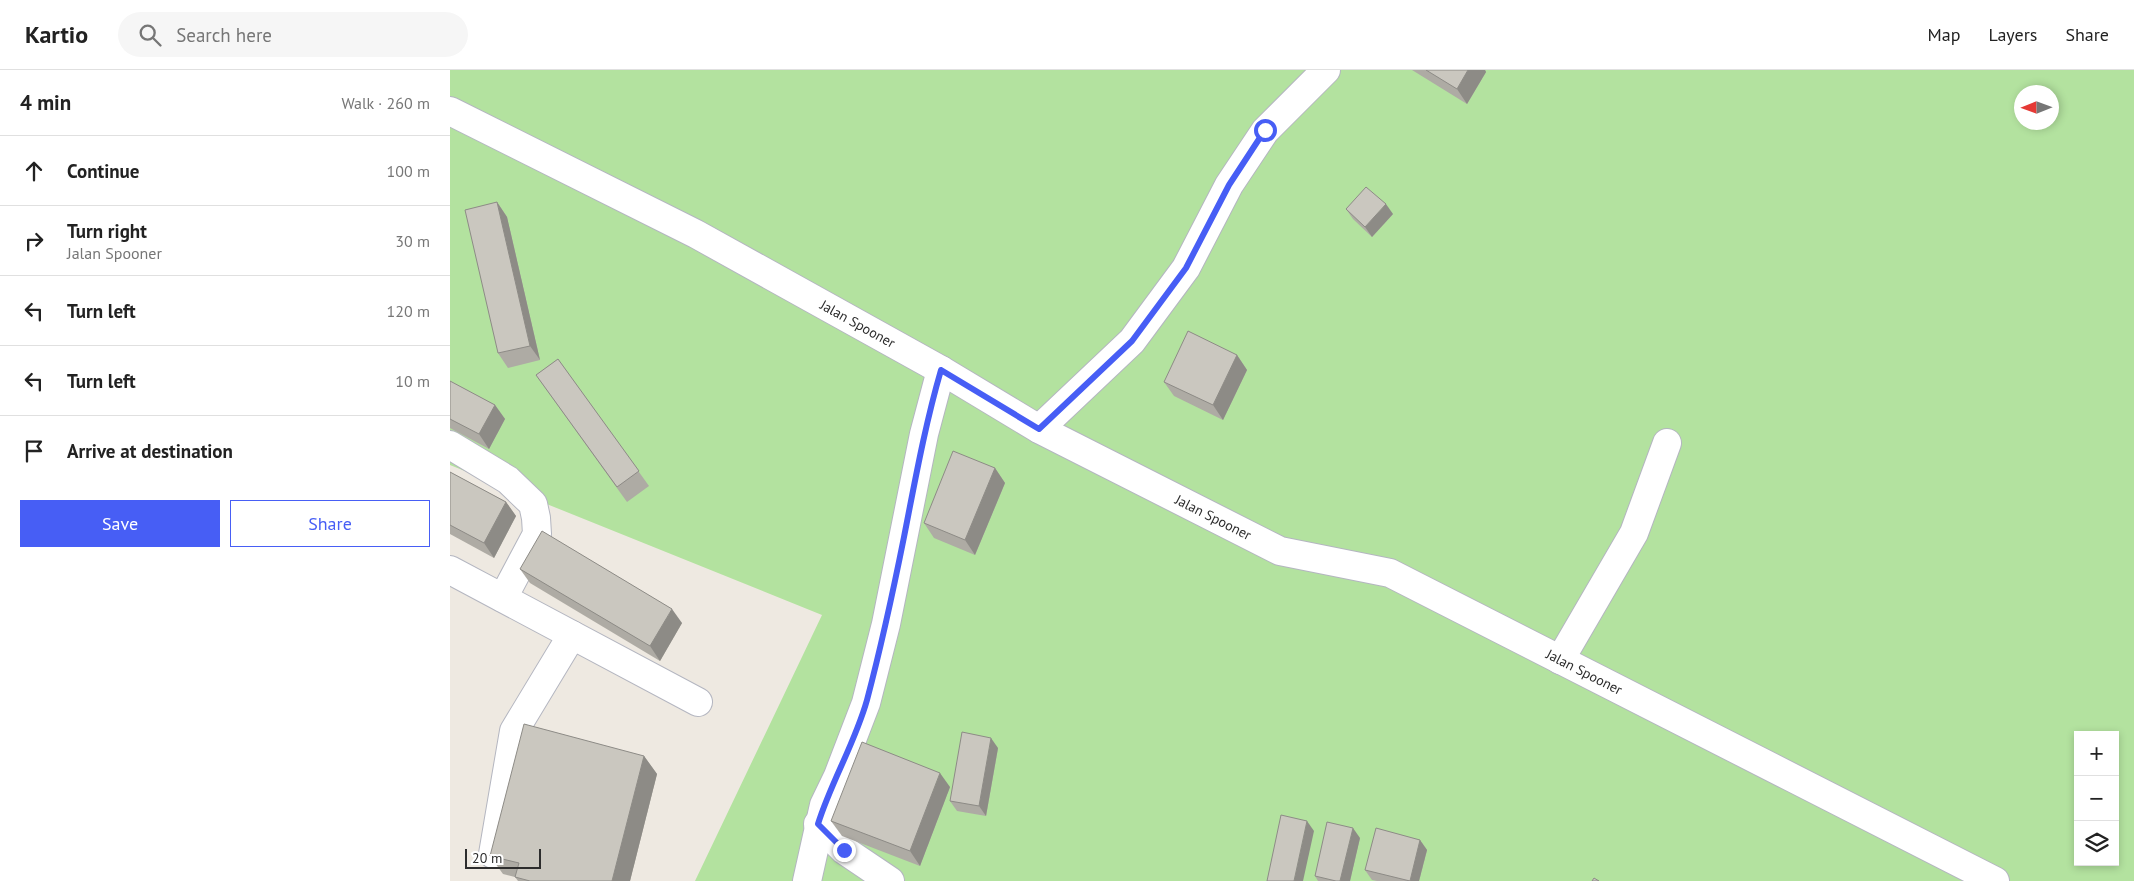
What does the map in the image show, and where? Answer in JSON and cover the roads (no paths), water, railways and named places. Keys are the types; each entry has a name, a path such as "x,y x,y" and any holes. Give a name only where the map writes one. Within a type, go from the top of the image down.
{"street":[{"path":"1039,429 1132,341 1186,268 1229,185 1265,130 1326,70"},
{"name":"Jalan Spooner","path":"450,111 696,234 941,370 1039,429 1280,551 1390,573 1995,881"},
{"path":"807,881 818,824 824,805 842,767 866,703 888,615 924,434 941,370"},
{"path":"1560,660 1634,534 1667,443"},
{"path":"450,445 508,480 533,504 537,534 503,598"},
{"path":"450,570 698,702"},
{"path":"493,854 514,731 572,635"},
{"path":"818,824 844,850 890,881"}]}
